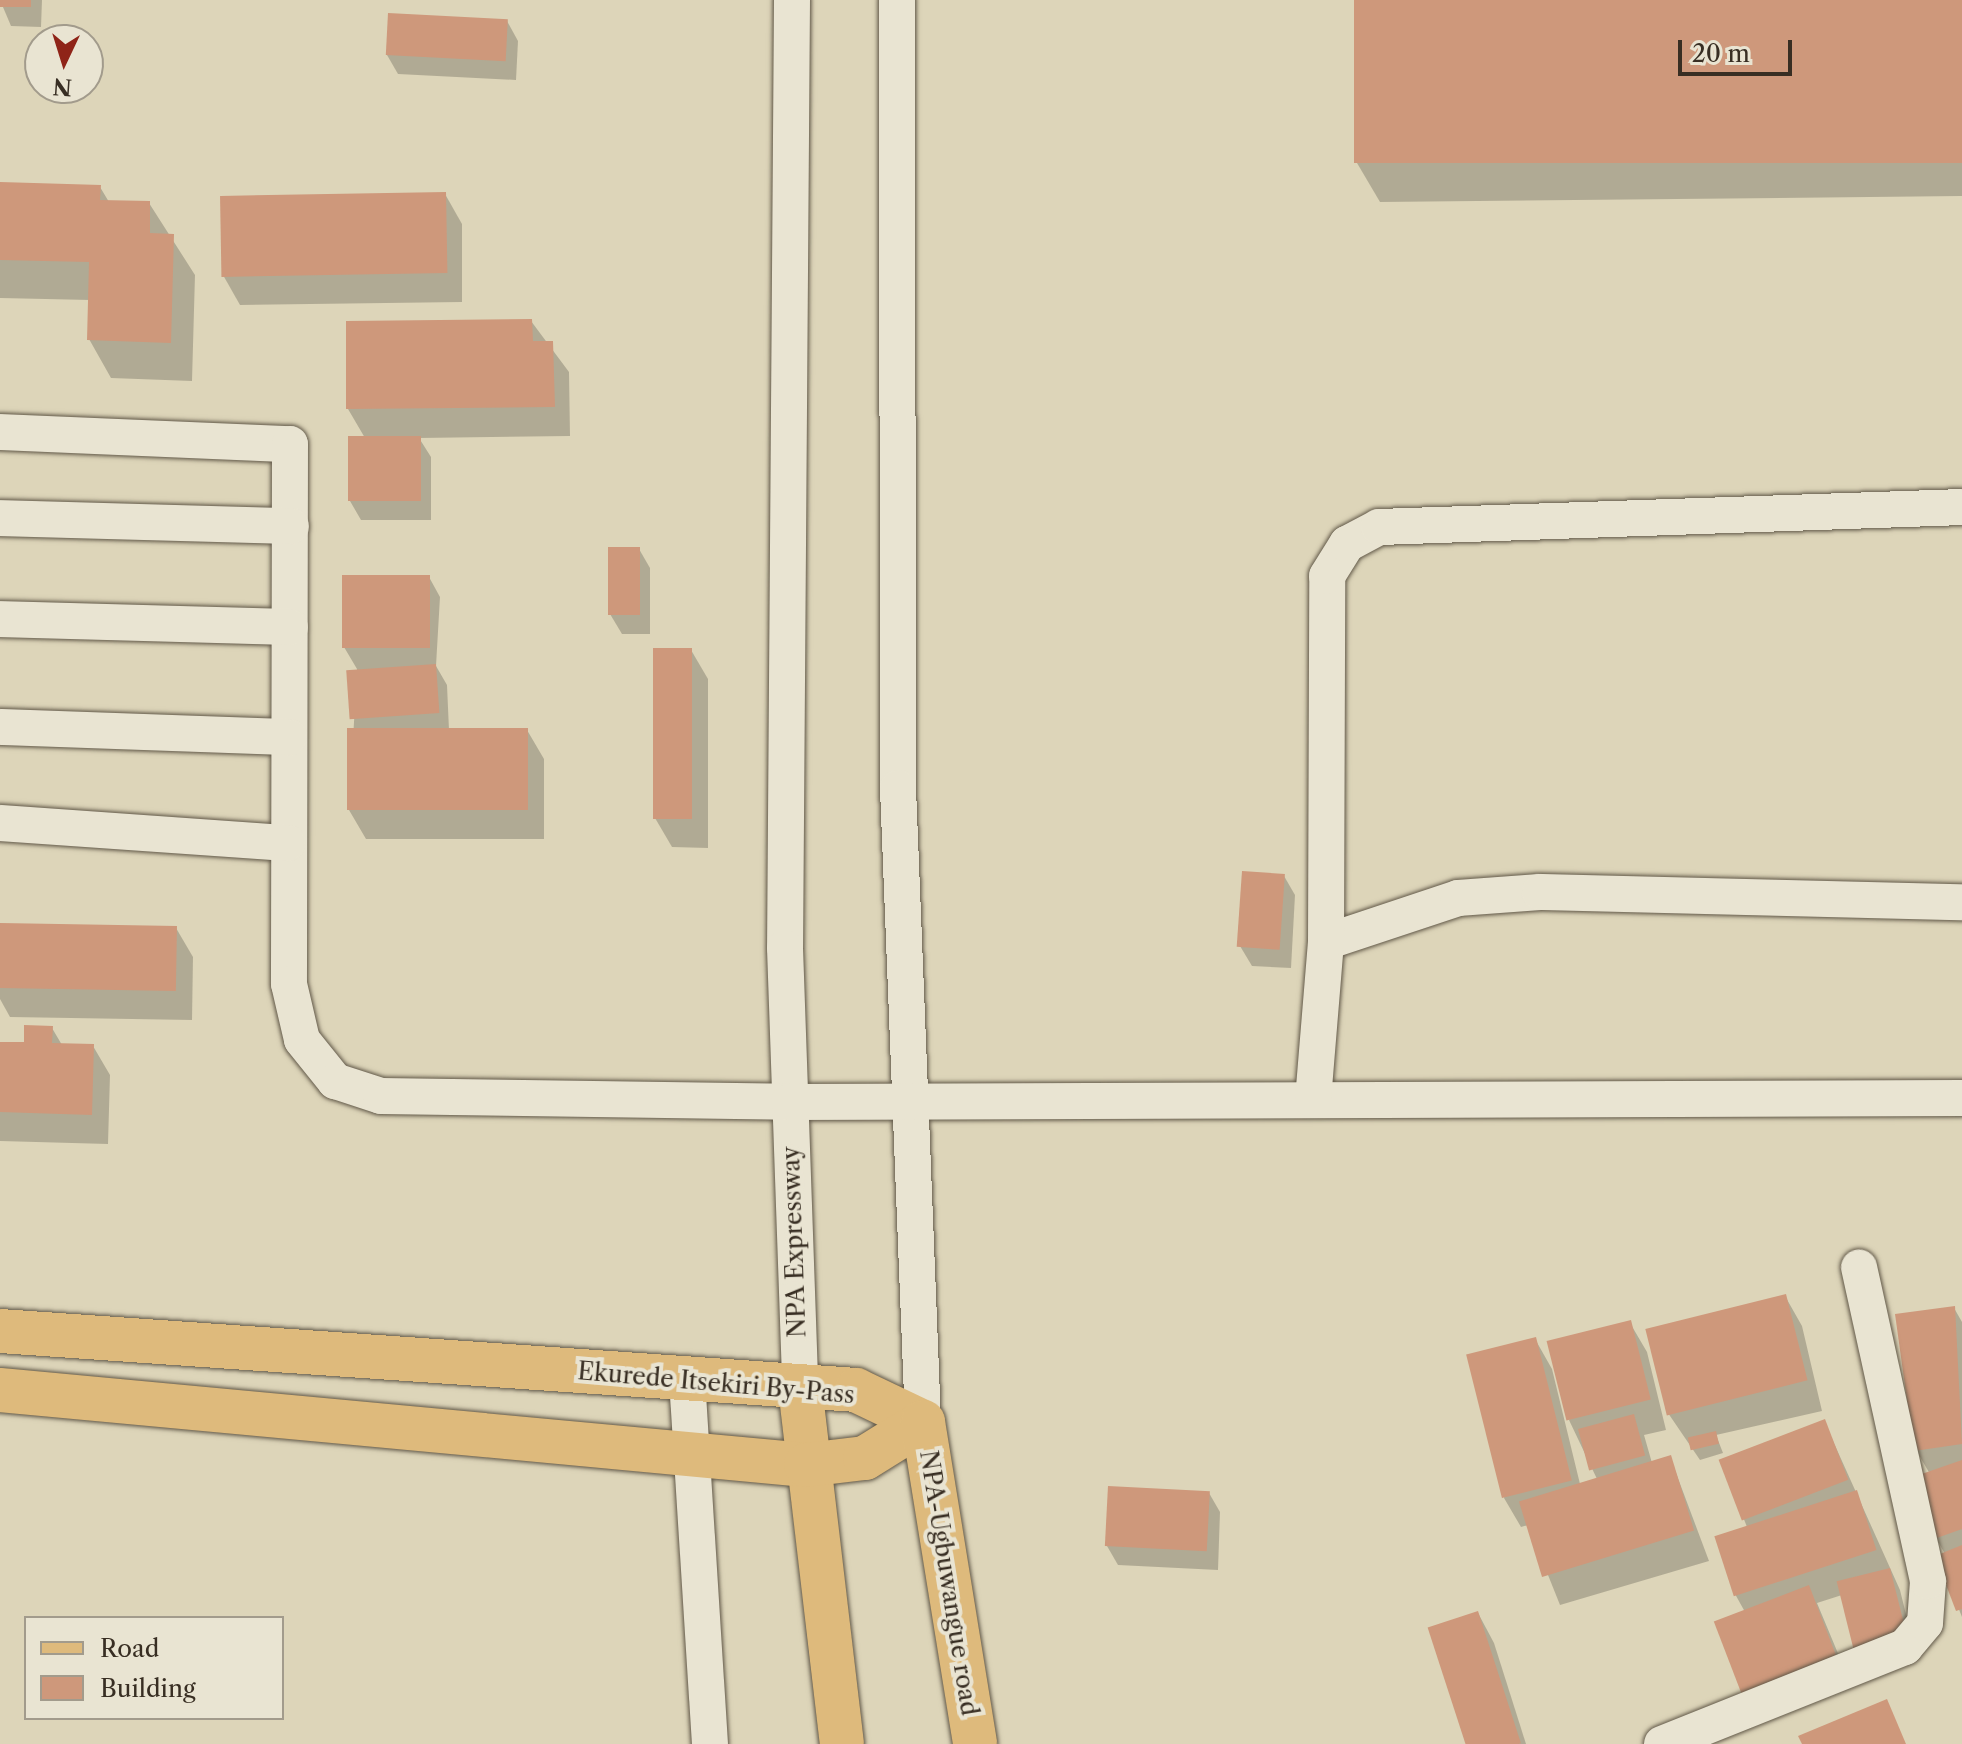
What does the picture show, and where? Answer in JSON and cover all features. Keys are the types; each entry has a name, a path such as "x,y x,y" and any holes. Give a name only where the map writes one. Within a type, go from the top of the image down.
{"main road":[{"name":"Ekurede Itsekiri By-Pass","path":"0,1331 856,1390 923,1422"},
{"name":"NPA Expressway","path":"800,1387 806,1465 842,1744"},
{"path":"0,1390 806,1465 865,1458 923,1422"},
{"name":"NPA-Ugbuwangue road","path":"923,1422 975,1744"}],"street":[{"name":"NPA Expressway","path":"792,0 787,785 789,1102 800,1387"},
{"path":"897,0 898,788 907,1101 923,1422"},
{"path":"0,432 279,438 293,452 287,843 289,984 302,1040 335,1081 381,1096 789,1102 1962,1098"},
{"path":"1313,1100 1326,942 1327,576 1347,544 1379,527 1962,507"},
{"path":"0,518 291,526"},
{"path":"0,619 290,627"},
{"path":"0,727 289,737"},
{"path":"0,823 287,843"},
{"path":"1326,942 1458,898 1540,892 1962,902"},
{"path":"1662,1744 1905,1647 1925,1623 1928,1581 1859,1268"},
{"path":"687,1379 687,1456 710,1744"}],"building":[{"path":"0,0 31,0 31,7 0,7"},
{"path":"1354,0 1962,0 1962,163 1354,163"},
{"path":"388,13 508,19 506,61 386,55"},
{"path":"0,182 101,185 100,200 150,201 150,233 174,234 171,343 87,340 89,262 0,260"},
{"path":"446,192 447,273 221,277 220,196"},
{"path":"532,319 533,341 553,341 555,407 346,409 346,321"},
{"path":"348,436 421,436 421,501 348,501"},
{"path":"608,547 640,547 640,615 608,615"},
{"path":"342,575 430,575 430,648 342,648"},
{"path":"653,648 692,648 692,819 653,819"},
{"path":"436,664 439,713 350,719 346,670"},
{"path":"347,728 528,728 528,810 347,810"},
{"path":"1242,871 1285,874 1280,950 1237,947"},
{"path":"0,923 177,926 176,991 0,988"},
{"path":"24,1025 53,1026 52,1043 94,1044 92,1115 0,1112 0,1042 24,1042"},
{"path":"1786,1294 1808,1380 1667,1415 1645,1329"},
{"path":"1955,1306 1962,1444 1914,1451 1895,1314"},
{"path":"1631,1320 1651,1400 1566,1421 1547,1341"},
{"path":"1536,1337 1572,1481 1502,1498 1466,1354"},
{"path":"1634,1414 1645,1456 1589,1471 1578,1429"},
{"path":"1825,1419 1848,1480 1742,1521 1719,1460"},
{"path":"1716,1431 1719,1444 1691,1450 1688,1438"},
{"path":"1671,1455 1694,1531 1542,1577 1519,1501"},
{"path":"1962,1460 1962,1529 1934,1539 1913,1477"},
{"path":"1108,1486 1210,1491 1207,1551 1105,1546"},
{"path":"1857,1490 1876,1550 1734,1596 1714,1536"},
{"path":"1962,1545 1962,1609 1956,1611 1935,1556"},
{"path":"1890,1568 1908,1639 1854,1652 1837,1581"},
{"path":"1809,1585 1837,1658 1742,1694 1714,1622"},
{"path":"1478,1611 1521,1743 1465,1744 1428,1627"},
{"path":"1887,1699 1906,1744 1802,1744 1798,1736"}]}
